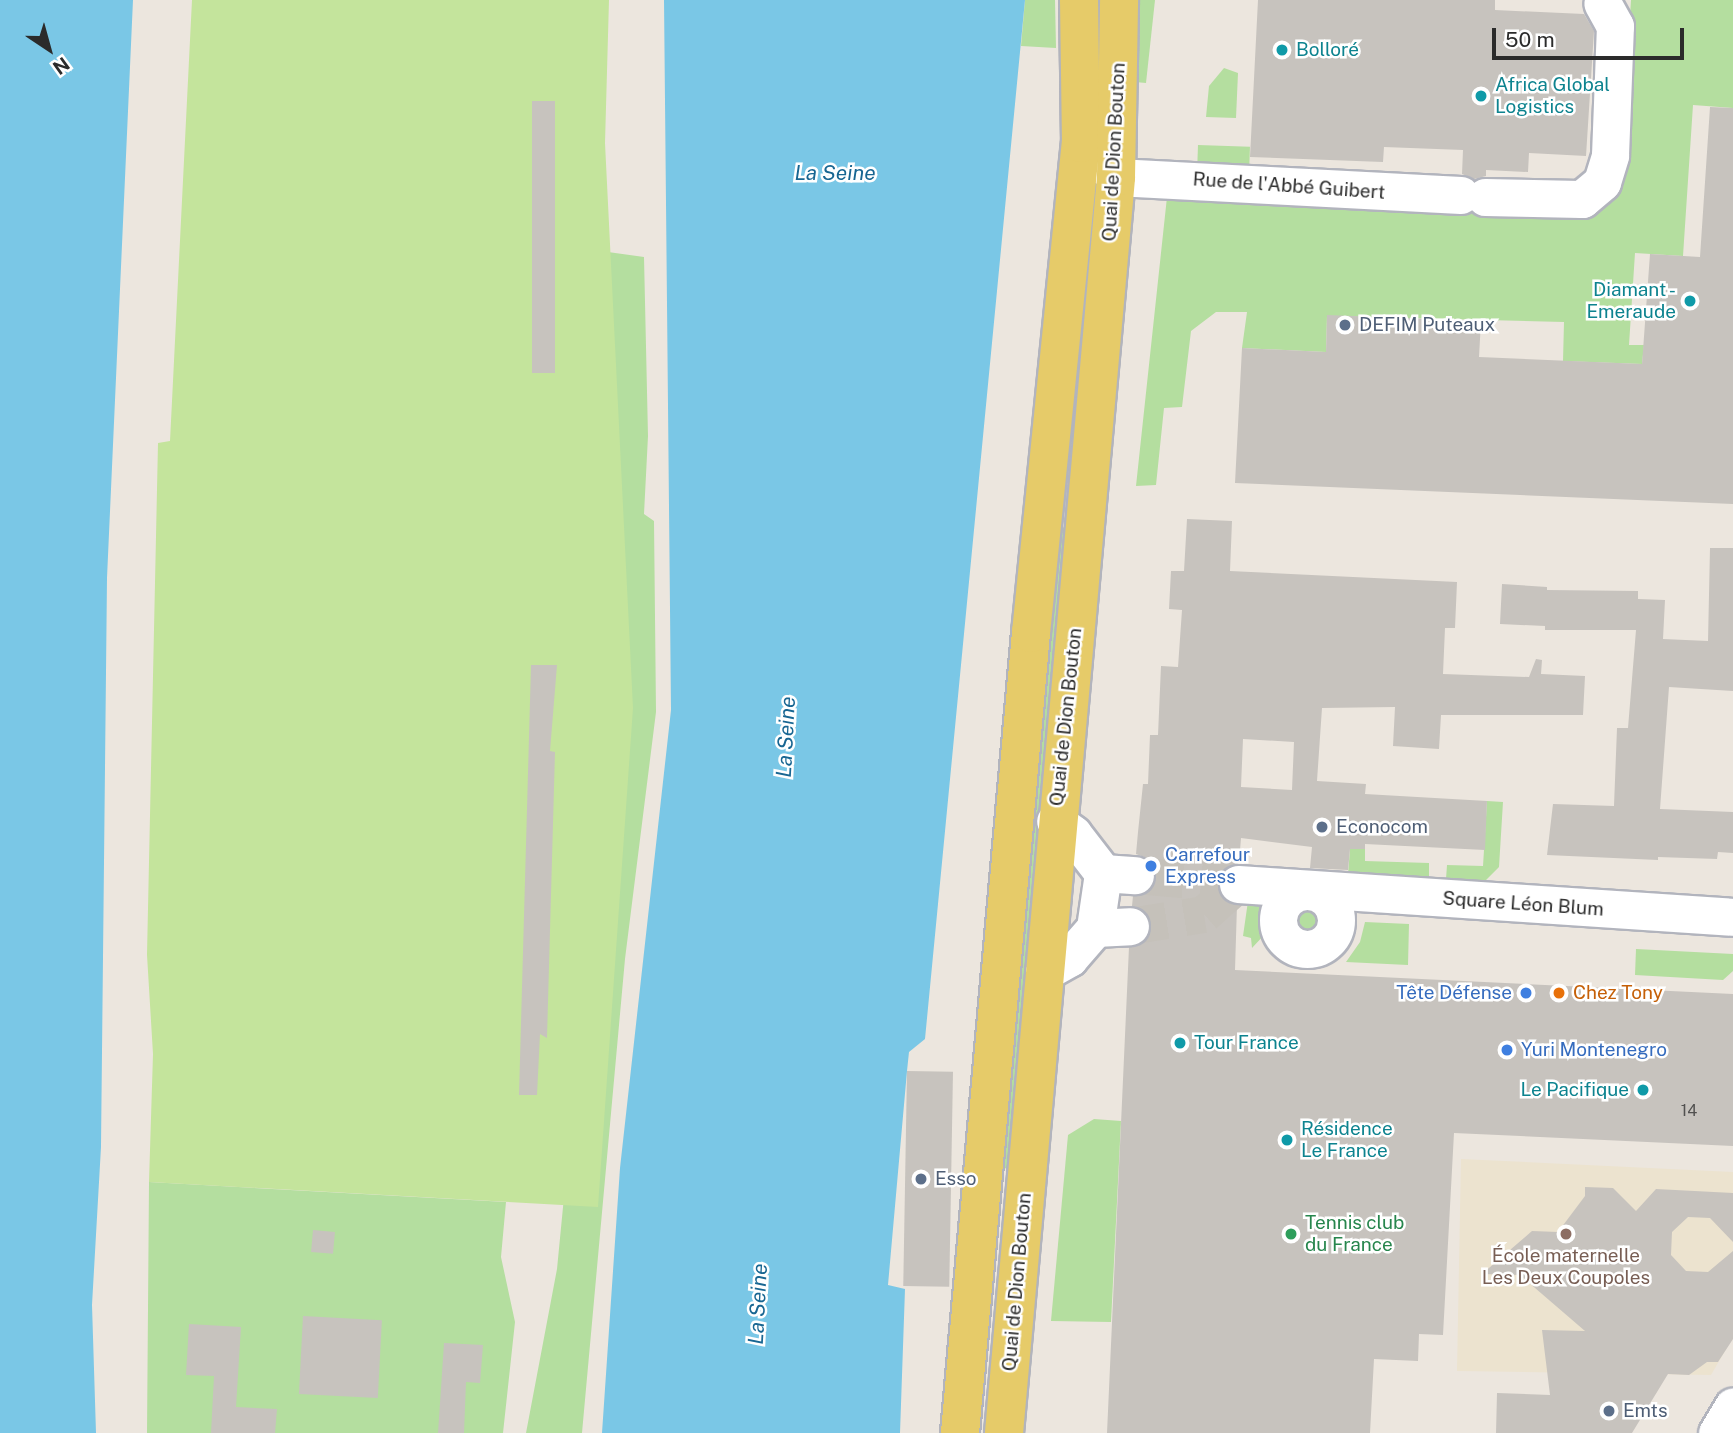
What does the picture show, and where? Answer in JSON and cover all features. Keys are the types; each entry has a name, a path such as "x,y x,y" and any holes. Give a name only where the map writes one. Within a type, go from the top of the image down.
{"main road":[{"name":"Quai de Dion Bouton","path":"960,1433 1031,633 1081,143 1079,0"},
{"name":"Quai de Dion Bouton","path":"1004,1433 1055,821 1116,177 1119,0"},
{"name":"Quai de Dion Bouton","path":"982,1433 996,1206 989,1114"}],"street":[{"name":"Rue de l'Abbé Guibert","path":"1116,177 1473,196 1582,199 1602,182 1610,155 1615,26 1598,1"},
{"path":"1081,143 1116,177"},
{"path":"1044,972 1113,927 1119,874 1055,821"},
{"name":"Square Léon Blum","path":"1238,884 1733,917"},
{"path":"1717,1433 1733,1406"}],"shaded area":[{"name":"École maternelle Les Deux Coupoles","path":"1461,1159 1733,1172 1733,1337 1711,1375 1457,1371"}],"green space":[{"path":"192,0 609,0 605,143 633,708 598,1207 149,1182 153,1054 147,955 158,443 170,441"},
{"path":"1025,0 1055,0 1056,48 1021,46"},
{"path":"1136,0 1155,0 1146,83 1135,82"},
{"path":"1631,0 1733,0 1733,108 1693,105 1683,256 1635,253 1629,345 1644,345 1642,364 1563,361 1564,322 1327,316 1326,352 1242,348 1247,312 1216,312 1191,331 1182,407 1164,408 1156,485 1136,486 1167,197 1585,211 1620,178"},
{"path":"1224,68 1238,73 1236,118 1206,117 1209,86"},
{"path":"1198,145 1250,147 1249,171 1197,169"},
{"path":"608,252 644,257 648,436 644,514 654,521 656,712 625,959 582,1433 526,1433 557,1269 576,1073"},
{"path":"1055,526 1072,529 1008,1169 1001,1167"},
{"path":"1487,801 1503,802 1499,867 1484,882 1446,879 1447,865 1483,866"},
{"path":"1350,849 1365,849 1365,861 1429,863 1429,878 1348,875"},
{"path":"1248,901 1262,907 1265,934 1252,948 1251,938 1243,936"},
{"path":"1304,904 1315,909 1320,920 1315,931 1304,936 1293,931 1288,920 1293,909"},
{"path":"1365,922 1409,924 1408,965 1346,962 1360,942"},
{"path":"1636,949 1733,954 1733,971 1723,980 1635,975"},
{"path":"1094,1119 1121,1121 1111,1322 1051,1321 1068,1135"},
{"path":"149,1182 506,1202 501,1257 515,1322 503,1433 147,1433"}],"water":[{"path":"0,0 133,0 107,578 101,1147 92,1305 96,1433 0,1433"},
{"name":"La Seine","path":"664,0 1025,0 925,1039 909,1052 888,1285 905,1289 900,1433 602,1433 620,1168 671,710"}],"building":[{"path":"1258,0 1495,0 1495,10 1584,14 1594,31 1586,156 1529,153 1528,172 1486,170 1486,176 1474,179 1462,174 1463,150 1384,147 1383,162 1250,157"},
{"path":"532,101 555,101 555,373 532,373"},
{"path":"1710,107 1733,108 1733,504 1235,483 1242,348 1326,352 1327,315 1481,321 1479,357 1642,364 1650,254 1700,257"},
{"path":"1187,519 1232,521 1230,571 1457,582 1455,628 1445,628 1443,674 1529,677 1536,659 1542,660 1541,674 1585,676 1583,715 1441,715 1439,749 1393,746 1395,707 1322,708 1317,781 1366,784 1365,794 1487,801 1485,850 1365,844 1365,849 1350,849 1348,870 1310,868 1312,847 1241,838 1239,863 1221,872 1217,883 1226,901 1237,905 1235,970 1733,994 1733,1146 1454,1133 1443,1335 1419,1334 1418,1361 1374,1359 1370,1433 1107,1433 1129,947 1142,943 1151,925 1147,914 1132,906 1133,896 1152,887 1156,876 1147,858 1136,854 1143,784 1148,784 1150,735 1158,735 1161,666 1178,667 1182,610 1169,609 1171,571 1184,571","holes":["1243,739 1294,742 1292,790 1241,787"]},
{"path":"1710,548 1733,548 1733,691 1669,687 1660,809 1733,812 1733,853 1718,852 1717,859 1658,857 1658,860 1547,855 1553,804 1614,806 1617,728 1628,728 1636,630 1545,630 1545,626 1500,624 1502,584 1547,587 1547,590 1638,591 1638,599 1665,600 1663,639 1708,641"},
{"path":"531,665 557,665 550,751 555,752 547,1038 540,1034 537,1095 519,1095"},
{"name":"Esso","path":"907,1071 953,1072 949,1287 903,1286"},
{"path":"1585,1187 1613,1188 1636,1211 1656,1189 1733,1193 1733,1242 1710,1218 1688,1217 1672,1232 1671,1255 1686,1271 1708,1272 1733,1251 1733,1339 1718,1362 1707,1362 1689,1375 1668,1374 1632,1433 1496,1433 1497,1393 1550,1395 1542,1330 1585,1331 1520,1275 1482,1274 1532,1231 1558,1232 1585,1196"},
{"path":"313,1230 335,1232 333,1254 311,1252"},
{"path":"303,1316 382,1320 378,1398 299,1394"},
{"path":"189,1324 241,1327 236,1407 277,1409 275,1433 211,1433 214,1376 186,1375"},
{"path":"444,1343 483,1345 480,1383 466,1382 464,1433 438,1433"}],"tunnel":[{"path":"1130,926 1204,914 1238,884 1135,875"}],"place":[{"name":"Bolloré","path":"1282,50"},
{"name":"Africa Global Logistics","path":"1481,96"},
{"name":"Diamant - Emeraude","path":"1690,301"},
{"name":"DEFIM Puteaux","path":"1345,325"},
{"name":"Econocom","path":"1322,827"},
{"name":"Carrefour Express","path":"1151,866"},
{"name":"Tête Défense","path":"1526,993"},
{"name":"Chez Tony","path":"1559,993"},
{"name":"Tour France","path":"1180,1043"},
{"name":"Yuri Montenegro","path":"1507,1050"},
{"name":"Le Pacifique","path":"1643,1090"},
{"name":"Résidence Le France","path":"1287,1140"},
{"name":"Esso","path":"921,1179"},
{"name":"Tennis club du France","path":"1291,1234"},
{"name":"École maternelle Les Deux Coupoles","path":"1566,1234"},
{"name":"Emts","path":"1609,1411"}]}
